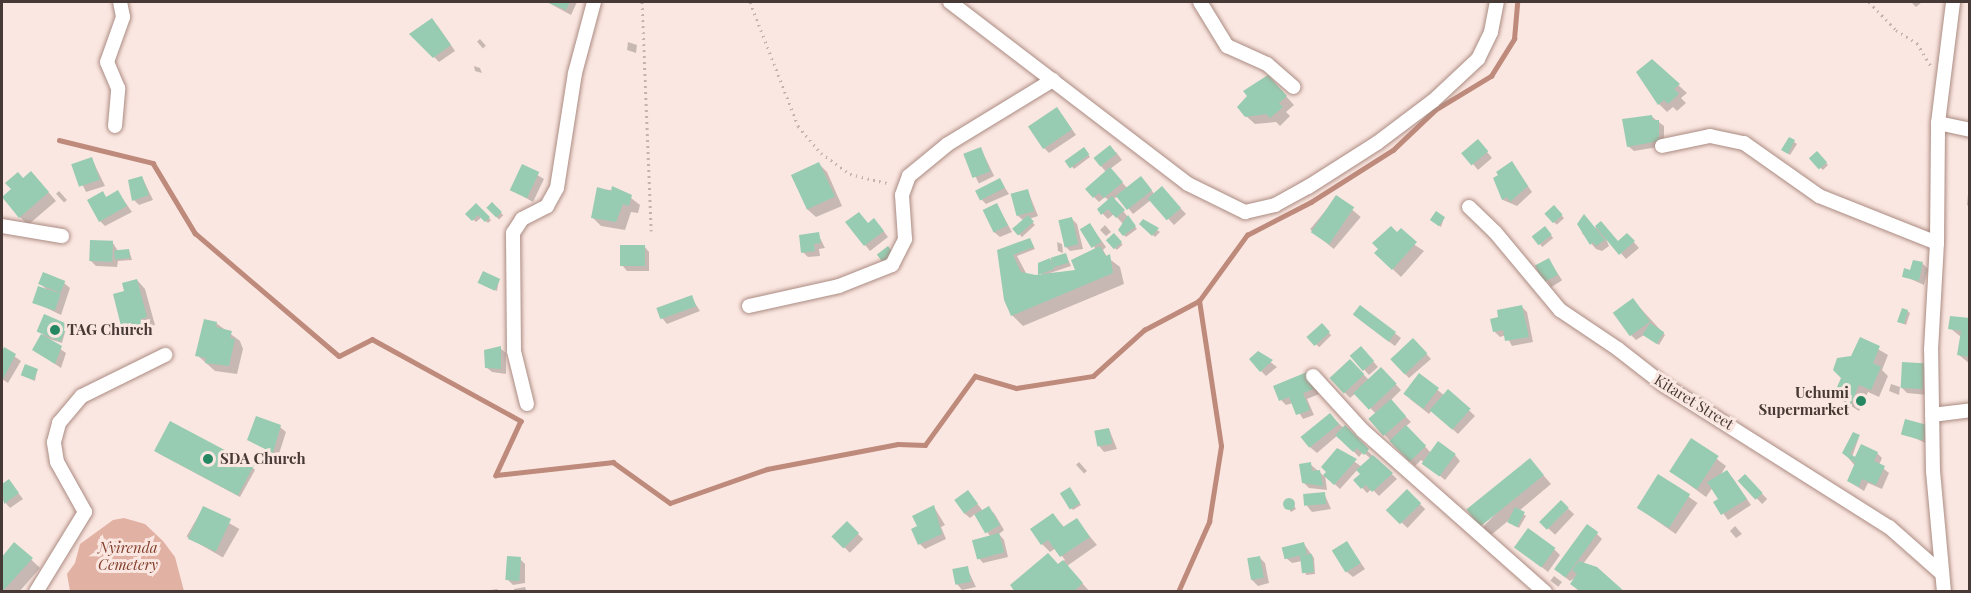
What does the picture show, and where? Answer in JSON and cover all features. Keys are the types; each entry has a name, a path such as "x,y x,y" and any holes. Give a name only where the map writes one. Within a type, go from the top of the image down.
{"street":[{"path":"115,126 113,110 118,88 107,62 123,17 120,2"},
{"path":"527,404 514,351 513,233 522,219 547,206 557,188 572,84 594,2"},
{"path":"950,2 1188,184 1230,207 1245,212 1258,210 1308,187 1377,143 1433,101 1478,59 1491,32 1497,2"},
{"path":"1200,2 1227,46 1267,64 1293,87"},
{"path":"1944,591 1940,572 1932,415 1932,292 1937,243 1940,83 1953,2"},
{"path":"749,306 839,286 892,265 905,239 904,184 924,161 1053,80"},
{"path":"1938,123 1970,130"},
{"path":"1662,146 1710,136 1744,143 1819,196 1937,243"},
{"name":"Kitaret Street","path":"1469,207 1496,232 1560,310 1618,348 1664,385 1889,527 1940,572"},
{"path":"2,226 62,236"},
{"path":"36,591 85,512 57,462 54,442 59,423 82,396 165,355"},
{"path":"1313,375 1364,431 1545,591"},
{"path":"1932,415 1970,410"}],"path":[{"path":"642,2 651,231"},
{"path":"750,2 798,126 813,144 850,174 882,184 904,184"},
{"path":"1869,2 1896,30 1917,43 1940,83"}],"green space":[{"name":"Nyirenda Cemetery","path":"124,518 145,524 163,541 175,557 184,591 70,591 67,574 75,563 80,544 113,520"}],"building":[{"path":"546,2 570,2 566,10"},
{"path":"432,18 451,45 433,58 409,34"},
{"path":"1652,59 1680,84 1674,89 1679,94 1668,104 1664,100 1658,105 1636,72"},
{"path":"1268,75 1287,96 1279,103 1283,107 1270,118 1266,114 1245,117 1237,107 1247,96 1243,91"},
{"path":"1057,107 1072,129 1043,149 1028,127"},
{"path":"1652,115 1653,120 1659,120 1659,141 1627,147 1622,119"},
{"path":"1789,137 1795,140 1788,154 1781,150"},
{"path":"1478,139 1488,151 1471,165 1461,153"},
{"path":"1110,145 1117,154 1100,167 1093,158"},
{"path":"981,147 990,171 973,178 963,154"},
{"path":"1084,147 1089,154 1070,168 1065,161"},
{"path":"1817,151 1827,162 1819,170 1809,158"},
{"path":"92,157 100,180 79,187 71,164"},
{"path":"1512,161 1528,186 1510,202 1507,197 1502,200 1493,178 1498,175 1496,172"},
{"path":"819,162 835,196 807,210 791,175"},
{"path":"522,164 539,172 527,198 510,190"},
{"path":"1110,167 1123,182 1104,198 1099,193 1093,198 1085,189"},
{"path":"31,171 49,192 19,218 2,197 11,189 5,183 18,172 23,178"},
{"path":"142,176 149,195 132,201 128,180"},
{"path":"1141,176 1152,190 1127,210 1116,196"},
{"path":"1000,178 1005,188 980,201 975,191"},
{"path":"612,186 632,195 629,206 623,204 616,222 591,218 597,187 611,191"},
{"path":"1162,186 1181,208 1167,220 1148,198"},
{"path":"1028,189 1034,211 1017,216 1011,194"},
{"path":"118,190 127,206 99,222 87,200 103,191 106,197"},
{"path":"1336,195 1354,207 1329,245 1311,232"},
{"path":"1112,196 1125,210 1116,218 1108,209 1101,215 1097,209"},
{"path":"492,202 502,212 496,218 486,208"},
{"path":"476,203 490,217 485,222 478,215 472,221 465,214"},
{"path":"997,203 1008,225 994,232 983,210"},
{"path":"1554,205 1563,215 1553,223 1544,214"},
{"path":"1436,211 1445,217 1439,226 1430,220"},
{"path":"859,212 868,223 874,218 884,231 864,246 845,222"},
{"path":"1584,214 1605,240 1596,246 1593,242 1590,245 1577,224"},
{"path":"1028,215 1034,222 1018,236 1012,229"},
{"path":"1128,215 1136,226 1123,236 1118,230"},
{"path":"1072,217 1078,244 1065,247 1058,220"},
{"path":"1143,219 1159,228 1152,236 1139,224"},
{"path":"1601,221 1618,241 1627,233 1635,241 1619,255 1595,226"},
{"path":"1090,223 1102,242 1091,248 1080,229"},
{"path":"1391,226 1397,232 1401,228 1417,242 1392,270 1374,253 1378,249 1372,243"},
{"path":"1545,226 1552,235 1538,245 1532,236"},
{"path":"819,232 821,243 814,244 815,251 801,253 799,235"},
{"path":"1114,233 1122,242 1114,249 1106,240"},
{"path":"1030,238 1034,247 1013,255 1021,272 1036,275 1075,270 1071,260 1100,246 1106,256 1110,254 1113,273 1011,316 1004,300 997,250"},
{"path":"90,240 113,241 112,262 89,261"},
{"path":"620,245 645,245 645,266 620,266"},
{"path":"888,246 894,254 883,262 877,254"},
{"path":"129,249 130,258 115,260 114,251"},
{"path":"1066,253 1069,263 1054,267 1051,258"},
{"path":"1050,258 1054,269 1038,275 1038,263"},
{"path":"1549,258 1558,275 1544,282 1535,266"},
{"path":"1913,260 1923,262 1919,281 1902,277 1904,268 1910,270"},
{"path":"483,271 500,279 495,291 478,283"},
{"path":"43,272 65,281 60,293 38,284"},
{"path":"137,279 147,317 141,319 142,325 121,326 113,294 124,291 122,283"},
{"path":"38,286 61,294 55,311 32,303"},
{"path":"692,295 696,306 660,319 656,308"},
{"path":"1633,298 1650,321 1630,336 1613,313"},
{"path":"1360,305 1396,332 1389,342 1353,315"},
{"path":"1522,305 1529,337 1505,341 1503,330 1493,332 1490,319 1498,317 1497,310"},
{"path":"1902,308 1908,310 1904,324 1897,322"},
{"path":"44,314 68,324 61,342 37,331"},
{"path":"1950,316 1970,318 1970,357 1957,355 1961,331 1948,329"},
{"path":"204,319 217,322 216,327 232,331 230,338 235,339 229,366 205,363 206,358 195,356"},
{"path":"1322,323 1330,332 1314,346 1306,337"},
{"path":"1650,323 1664,332 1657,344 1642,335"},
{"path":"41,334 62,346 55,364 32,350"},
{"path":"1860,337 1880,346 1873,363 1881,367 1871,390 1859,385 1851,404 1833,396 1841,378 1833,370 1837,358 1851,356"},
{"path":"1413,338 1427,353 1405,375 1390,359"},
{"path":"501,346 501,369 485,368 484,350"},
{"path":"1361,346 1374,361 1363,371 1350,356"},
{"path":"4,347 16,354 2,381 2,352"},
{"path":"1258,351 1273,360 1260,372 1249,359"},
{"path":"1350,359 1364,374 1344,393 1330,378"},
{"path":"1902,362 1924,363 1923,389 1901,388"},
{"path":"25,364 38,369 34,380 21,375"},
{"path":"1381,367 1397,384 1369,410 1353,393"},
{"path":"1307,372 1314,389 1303,393 1310,410 1296,415 1289,397 1279,401 1273,386"},
{"path":"1419,373 1439,388 1423,409 1403,394"},
{"path":"1448,389 1471,409 1452,430 1430,410"},
{"path":"1391,399 1406,416 1383,436 1368,419"},
{"path":"1330,413 1339,424 1309,448 1300,437"},
{"path":"256,416 281,425 273,453 247,440"},
{"path":"1905,419 1927,425 1923,440 1901,434"},
{"path":"170,421 254,466 238,496 154,451"},
{"path":"1345,425 1369,449 1364,455 1357,448 1353,452 1335,435"},
{"path":"1406,425 1426,446 1410,462 1389,441"},
{"path":"1109,428 1112,444 1097,447 1094,431"},
{"path":"1853,432 1860,435 1850,454 1855,457 1861,444 1878,452 1874,461 1885,466 1876,485 1862,479 1859,487 1847,481 1855,463 1842,453"},
{"path":"1691,438 1719,456 1697,490 1669,472"},
{"path":"1438,441 1456,454 1439,477 1422,464"},
{"path":"1337,448 1357,459 1334,485 1323,475 1326,472 1321,467"},
{"path":"1373,455 1393,473 1372,492 1366,485 1361,489 1353,480 1360,474 1356,470"},
{"path":"1530,458 1544,475 1480,527 1466,510"},
{"path":"1311,462 1312,471 1320,470 1323,486 1302,483 1299,464"},
{"path":"1727,470 1747,499 1721,515 1713,502 1718,499 1707,482"},
{"path":"1658,474 1690,494 1669,528 1637,508"},
{"path":"1745,474 1763,493 1755,500 1738,481"},
{"path":"9,479 19,493 4,504 2,484"},
{"path":"1070,487 1080,503 1070,509 1060,493"},
{"path":"1407,489 1421,503 1400,524 1386,510"},
{"path":"968,490 978,504 964,514 954,500"},
{"path":"1325,492 1326,504 1304,506 1303,494"},
{"path":"1291,498 1295,504 1291,510 1287,510 1283,502"},
{"path":"1561,500 1569,508 1547,530 1539,522"},
{"path":"934,505 942,534 918,545 911,529 917,526 912,516"},
{"path":"203,506 231,519 216,552 188,539"},
{"path":"989,506 1000,525 985,534 974,514"},
{"path":"1515,507 1525,512 1517,527 1507,522"},
{"path":"1053,513 1063,527 1077,518 1090,537 1060,557 1048,540 1041,545 1030,529"},
{"path":"847,521 859,533 843,549 831,537"},
{"path":"1587,524 1598,532 1565,578 1554,569"},
{"path":"1528,528 1556,548 1541,567 1514,547"},
{"path":"999,533 1004,552 977,560 972,540"},
{"path":"1347,541 1361,563 1346,573 1332,551"},
{"path":"14,542 33,558 2,592 2,557"},
{"path":"1304,542 1307,554 1285,559 1282,548"},
{"path":"1048,553 1058,564 1063,560 1083,583 1073,592 1015,592 1010,585"},
{"path":"1312,554 1314,572 1302,573 1300,555"},
{"path":"507,556 521,557 519,581 505,580"},
{"path":"1260,556 1264,578 1251,580 1247,558"},
{"path":"1579,561 1597,567 1625,592 1581,592 1570,584 1577,574 1572,570"},
{"path":"968,566 971,582 955,585 952,569"}],"waterway":[{"path":"1178,592 1209,522 1221,446 1199,301 1247,235 1311,202 1393,150 1435,110 1491,76 1514,39 1517,2"},
{"path":"59,140 153,163 195,233 339,356 372,339 521,421 496,475 613,462 670,503 767,469 898,444 925,445 975,376 1016,388 1093,376 1144,330 1199,301"}],"place":[{"name":"TAG Church","path":"55,330"},
{"name":"Uchumi Supermarket","path":"1861,401"},
{"name":"SDA Church","path":"208,459"}]}
